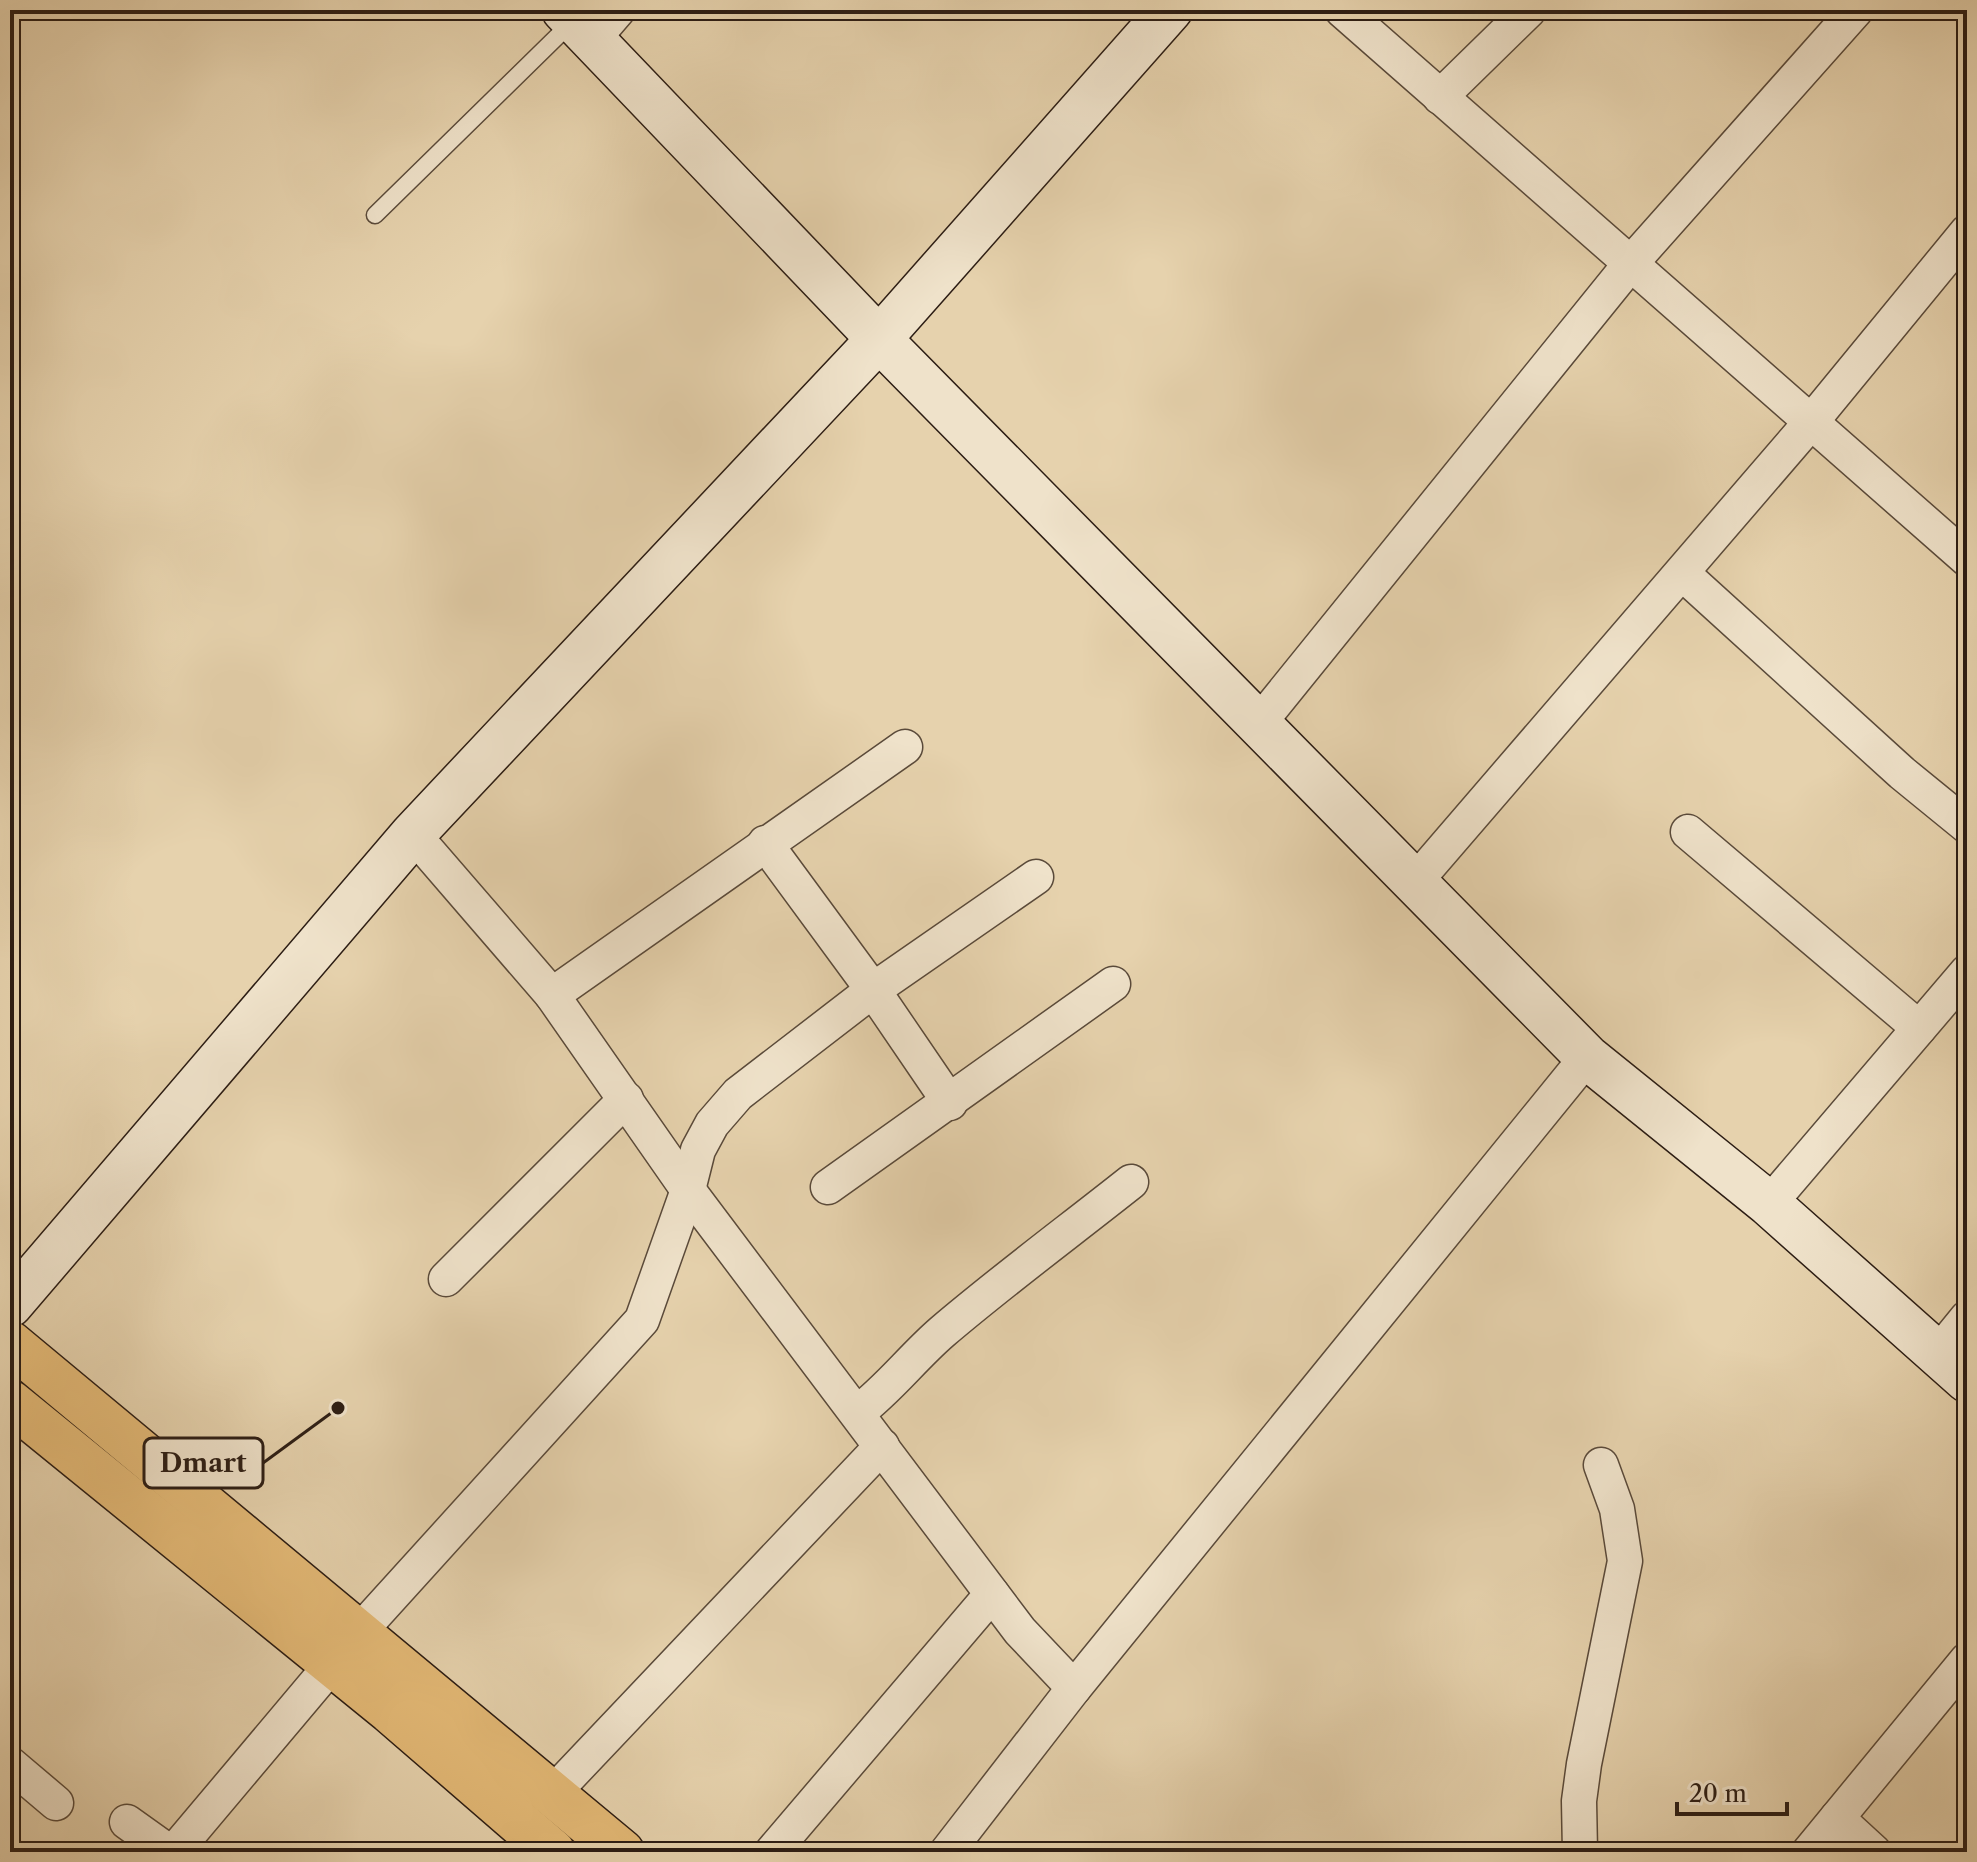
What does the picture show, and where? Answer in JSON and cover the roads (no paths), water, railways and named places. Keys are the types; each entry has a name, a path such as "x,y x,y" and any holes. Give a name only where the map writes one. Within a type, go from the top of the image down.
{"main road":[{"path":"10,1343 622,1852"},
{"path":"10,1402 332,1665 553,1852"}],"street":[{"path":"10,1305 413,834 879,339 1170,10"},
{"path":"1342,10 1967,559"},
{"path":"1440,97 1529,10"},
{"path":"1259,723 1631,263 1856,10"},
{"path":"587,19 879,339 1587,1057 1769,1204 1952,1368 1967,1318"},
{"path":"1414,883 1811,422 1967,232"},
{"path":"1682,573 1902,773 1967,826"},
{"path":"552,995 905,747"},
{"path":"1688,832 1919,1028"},
{"path":"413,834 552,995 688,1190 992,1594 1027,1640 1074,1688"},
{"path":"765,843 873,990 950,1103"},
{"path":"127,1822 172,1852 360,1631 642,1320 688,1190 698,1150 712,1124 738,1094 873,990 1036,877"},
{"path":"1769,1204 1967,972"},
{"path":"828,1187 1113,984"},
{"path":"947,1852 1074,1688 1587,1057"},
{"path":"446,1279 626,1099"},
{"path":"857,1413 890,1388 938,1336 1131,1182"},
{"path":"552,1794 882,1446"},
{"path":"1580,1852 1579,1801 1584,1764 1625,1561 1620,1521 1601,1465"},
{"path":"772,1852 992,1594"},
{"path":"1809,1852 1967,1660"},
{"path":"10,1764 56,1803"},
{"path":"1837,1818 1874,1852"}],"lane":[{"path":"375,215 587,19"}],"place":[{"name":"Dmart","path":"338,1408"}]}
